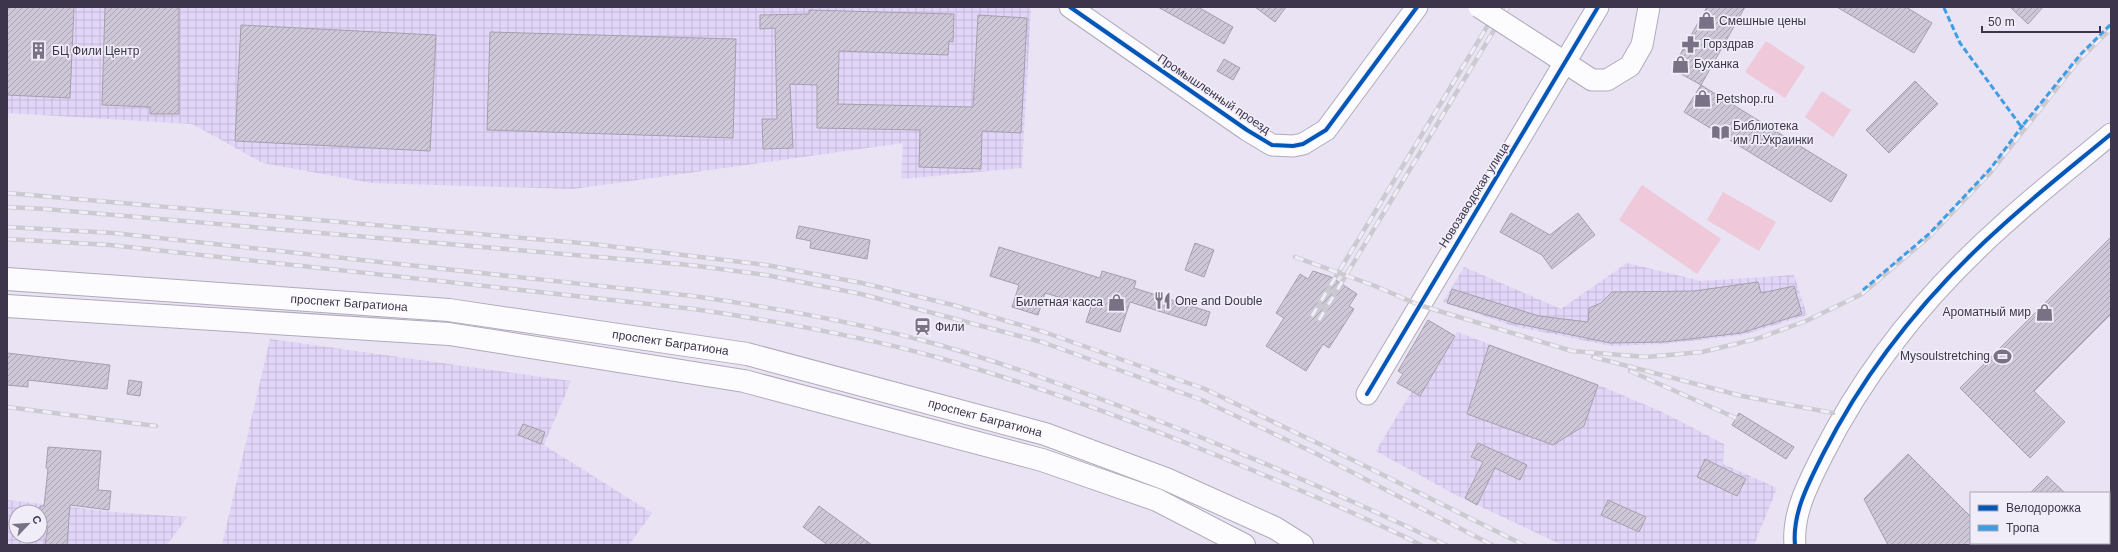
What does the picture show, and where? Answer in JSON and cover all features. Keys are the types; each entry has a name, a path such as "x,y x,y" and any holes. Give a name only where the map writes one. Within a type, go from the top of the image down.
{"main road":[{"name":"проспект Багратиона","path":"7,279 449,310 747,354 1045,434 1166,479 1275,528 1302,545"},
{"name":"проспект Багратиона","path":"7,306 449,334 744,381 1042,460 1157,500 1244,545"}],"street":[{"name":"Промышленный проезд","path":"1070,7 1247,130 1272,145 1293,146 1303,144 1326,130 1417,7"},
{"path":"1479,7 1592,80 1607,80 1630,66 1642,46 1649,7"},
{"name":"Новозаводская улица","path":"1367,394 1598,7"},
{"path":"1795,545 1794,531 1806,489 1838,426 1888,348 1942,284 2004,224 2111,134"},
{"path":"1275,528 1309,545"}],"shaded area":[{"path":"7,7 1031,8 1022,168 901,179 903,143 573,189 371,183 263,163 192,124 7,113"},
{"path":"1766,41 1805,67 1785,98 1745,72"},
{"path":"1822,91 1851,110 1833,137 1805,117"},
{"path":"1642,185 1721,239 1697,274 1619,220"},
{"path":"1723,192 1776,222 1759,251 1707,220"},
{"path":"1627,263 1701,281 1794,275 1807,315 1743,335 1664,344 1611,346 1513,326 1443,302 1464,267 1561,309"},
{"path":"1428,320 1455,336 1457,332 1598,385 1660,411 1724,444 1723,464 1777,488 1754,545 1562,545 1454,494 1376,451 1412,391 1397,383 1403,374 1398,371"},
{"path":"270,339 571,381 544,445 652,513 629,545 222,545"},
{"path":"7,500 42,504 8,504 8,544 48,544 48,505 113,512 187,517 167,545 7,545"}],"building":[{"name":"БЦ Фили Центр","path":"7,7 74,7 70,98 7,95"},
{"path":"105,7 179,7 179,114 150,114 150,107 102,105"},
{"path":"1158,7 1198,7 1233,27 1224,44"},
{"path":"1255,7 1286,7 1275,22"},
{"path":"1707,7 1745,7 1701,85 1672,69"},
{"path":"1837,7 1906,7 1932,23 1914,53"},
{"path":"2010,7 2043,7 2028,24"},
{"path":"809,10 954,14 953,42 949,41 948,55 839,51 838,104 973,107 978,15 1027,18 1021,133 982,131 981,169 919,167 920,130 817,128 817,85 790,84 793,148 763,149 762,119 777,119 775,28 760,29 760,15 809,14"},
{"path":"241,25 436,35 430,151 235,141"},
{"path":"490,32 736,39 733,138 487,130"},
{"path":"1224,59 1240,68 1233,80 1217,71"},
{"path":"1915,81 1938,104 1889,153 1866,130"},
{"path":"1701,85 1847,175 1831,202 1684,112"},
{"path":"1511,213 1550,235 1578,213 1595,235 1552,269 1542,255 1500,232"},
{"path":"799,226 870,240 867,259 810,248 811,241 796,238"},
{"path":"2111,237 2111,314 2034,391 2065,422 2030,458 1960,388"},
{"path":"1195,243 1214,250 1204,277 1185,270"},
{"path":"999,247 1100,278 1102,271 1136,281 1134,288 1210,312 1206,326 1130,302 1120,332 1086,322 1091,307 1045,293 1038,315 1012,307 1019,285 990,276"},
{"path":"1313,271 1331,277 1357,294 1349,306 1354,309 1329,348 1323,344 1306,371 1266,346 1284,318 1276,313 1300,274 1308,279"},
{"path":"1758,282 1761,293 1794,286 1802,314 1741,333 1664,342 1610,343 1514,323 1447,303 1452,289 1539,316 1588,322 1589,308 1601,303 1612,292 1694,291"},
{"path":"1428,320 1455,336 1420,396 1397,383 1403,374 1398,371"},
{"path":"1489,345 1598,385 1584,426 1553,445 1467,414"},
{"path":"7,353 110,365 107,389 28,380 28,387 7,385"},
{"path":"129,380 142,382 140,396 127,394"},
{"path":"1739,413 1794,447 1786,459 1732,425"},
{"path":"523,424 545,432 541,444 518,435"},
{"path":"1478,443 1527,465 1520,480 1495,468 1477,505 1465,498 1483,462 1471,457"},
{"path":"48,447 101,451 98,490 111,491 109,510 70,505 67,545 45,545 48,544 48,504 44,504 48,469 46,468"},
{"path":"1908,454 1970,516 1971,545 1888,545 1864,499"},
{"path":"1705,459 1746,479 1737,496 1697,477"},
{"path":"2047,476 2064,492 2031,492"},
{"path":"1608,500 1646,517 1639,532 1601,515"},
{"path":"819,506 872,545 828,545 803,527"}],"railway":[{"path":"1312,316 1499,7"},
{"path":"1319,320 1508,7"},
{"path":"1295,257 1375,286 1419,305 1572,351 1646,357 1702,352 1756,339 1806,321 1862,294 1930,236 1990,173 2079,60 2111,29"},
{"path":"7,193 592,244 766,265 862,283 953,305 1044,332 1205,389 1524,545"},
{"path":"7,207 45,209 690,265 766,275 861,294 1042,342 1202,400 1317,454 1492,545"},
{"path":"7,227 113,233 693,296 779,309 864,326 975,355 1133,411 1291,475 1446,545"},
{"path":"7,239 110,245 694,309 846,335 936,357 1016,381 1096,409 1174,438 1295,488 1358,515 1421,545"},
{"path":"1593,357 1742,396 1833,413"},
{"path":"1630,371 1736,418"},
{"path":"7,407 156,426"}],"marked path":[{"path":"1944,8 1960,43 2020,125 2023,125 2080,55 2111,24"},
{"path":"1863,290 1930,233 1991,168 2023,125"}],"cycle path":[{"path":"1070,7 1247,130 1272,145 1293,146 1303,144 1326,130 1417,7"},
{"path":"1367,394 1598,7"},
{"path":"1795,545 1796,521 1807,487 1840,422 1880,360 1926,302 1977,249 2030,201 2111,134"}],"place":[{"name":"Смешные цены","path":"1706,21"},
{"name":"Горздрав","path":"1690,44"},
{"name":"БЦ Фили Центр","path":"39,51"},
{"name":"Буханка","path":"1681,64"},
{"name":"Petshop.ru","path":"1703,99"},
{"name":"Библиотека им Л.Украинки","path":"1720,133"},
{"name":"One and Double","path":"1162,301"},
{"name":"Билетная касса","path":"1116,302"},
{"name":"Ароматный мир","path":"2044,312"},
{"name":"Фили","path":"922,327"},
{"name":"Mysoulstretching","path":"2003,356"}]}
